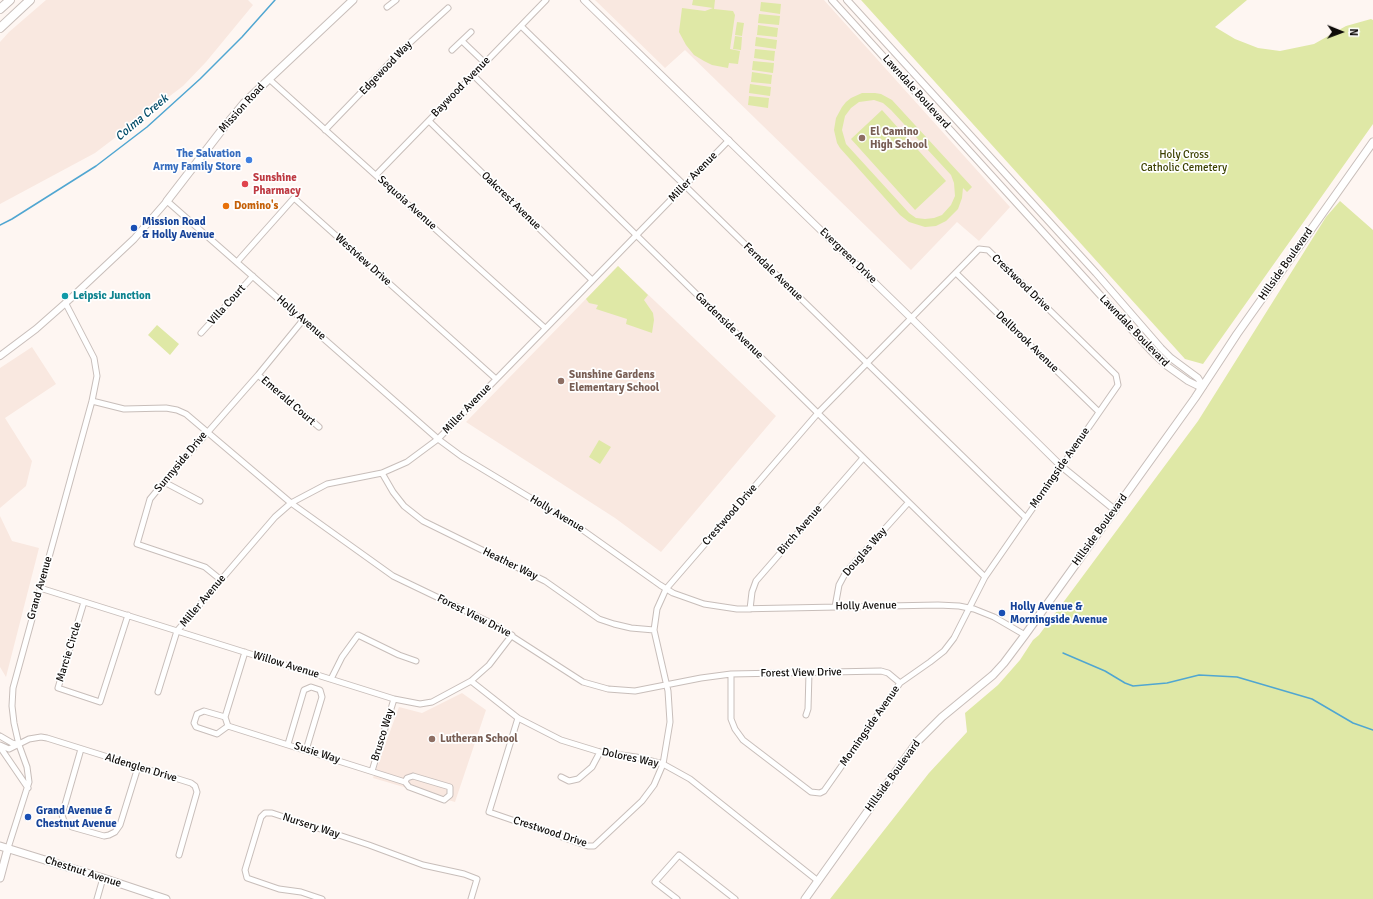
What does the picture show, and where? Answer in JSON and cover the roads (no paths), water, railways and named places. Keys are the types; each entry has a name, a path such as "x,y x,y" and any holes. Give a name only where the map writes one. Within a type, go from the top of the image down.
{"main road":[{"path":"0,9 10,0"},
{"path":"0,28 30,0"},
{"name":"Mission Road","path":"167,201 228,121 269,79 353,0"},
{"name":"Hillside Boulevard","path":"805,899 917,742 936,723 1004,663 1203,386 1241,329 1373,142"},
{"name":"Chestnut Avenue","path":"0,846 166,899"},
{"name":"Grand Avenue","path":"0,878 8,848"}],"street":[{"path":"387,8 396,0"},
{"name":"Baywood Avenue","path":"376,175 546,0"},
{"name":"Evergreen Drive","path":"584,0 1061,466 1115,510"},
{"name":"Lawndale Boulevard","path":"832,0 1152,352 1167,366 1188,381 1198,386 1203,386"},
{"name":"Lawndale Boulevard","path":"847,0 1096,274 1161,348 1198,378 1203,386"},
{"name":"Edgewood Way","path":"325,130 402,50 448,8"},
{"name":"Ferndale Avenue","path":"521,26 1025,517"},
{"path":"452,50 471,32"},
{"path":"462,41 485,64"},
{"name":"Gardenside Avenue","path":"473,75 985,577"},
{"name":"Sequoia Avenue","path":"269,79 545,328"},
{"name":"Oakcrest Avenue","path":"429,121 592,280"},
{"name":"Miller Avenue","path":"178,631 275,517 292,503 328,484 382,473 407,462 438,439 729,140"},
{"name":"Westview Drive","path":"237,262 294,198 496,379"},
{"name":"Holly Avenue","path":"167,201 438,439 461,456 584,530 666,589 685,598 704,604 731,609 945,605 969,608 999,619 1025,635"},
{"name":"Mission Road","path":"0,356 66,304 134,239 167,201"},
{"name":"Crestwood Drive","path":"518,718 489,812 588,846 594,846 599,843 642,801 654,785 663,764 670,722 667,684 654,630 657,609 666,589 818,413 979,249 988,250 1116,375 1118,385 1099,412"},
{"name":"Dellbrook Avenue","path":"956,273 1099,412"},
{"name":"Villa Court","path":"201,333 253,276"},
{"name":"Grand Avenue","path":"8,848 28,788 28,775 19,745 12,706 13,688 92,401 97,376 96,363 92,352 66,304"},
{"name":"Sunnyside Drive","path":"221,580 205,567 137,544 150,499 258,375 303,320"},
{"name":"Emerald Court","path":"258,375 319,427"},
{"name":"Forest View Drive","path":"92,401 124,409 166,408 177,410 186,414 292,503 393,576 493,624 583,682 608,689 635,691 667,684 731,674 881,671 888,674 900,683"},
{"name":"Morningside Avenue","path":"731,674 731,719 735,729 744,740 810,792 820,793 824,790 900,683 944,651 954,638 985,577 1099,412"},
{"name":"Birch Avenue","path":"750,609 752,592 756,581 863,458"},
{"name":"Heather Way","path":"382,473 393,492 404,506 422,521 545,581 599,619 631,628 654,630"},
{"path":"164,482 200,501"},
{"name":"Douglas Way","path":"835,607 839,585 846,572 908,502"},
{"name":"Willow Avenue","path":"40,588 394,699 420,704 432,702 471,681 489,665 512,635"},
{"name":"Marcie Circle","path":"84,602 58,688 100,702 128,615"},
{"path":"158,692 178,631"},
{"path":"331,679 342,657 358,635 399,655 416,660"},
{"path":"225,717 204,711 197,714 194,723 196,727 217,734 228,726 225,717 245,652"},
{"path":"806,716 808,709 809,673"},
{"name":"Dolores Way","path":"471,681 518,718 561,740 600,752 636,757 663,764 690,779 818,880"},
{"path":"288,744 304,690 311,687 320,690 322,697 306,750"},
{"name":"Brusco Way","path":"372,771 394,699"},
{"name":"Susie Way","path":"228,726 405,782 409,787 444,800 450,795 450,787 443,784 413,776 407,778 405,782"},
{"path":"0,736 19,745"},
{"name":"Aldenglen Drive","path":"19,745 29,739 41,737 191,783 196,789 196,796 179,855"},
{"path":"0,746 9,749 19,745"},
{"path":"0,746 28,788"},
{"path":"81,749 62,814 64,821 72,827 104,836 109,836 116,832 120,825 138,767"},
{"path":"561,778 569,780 578,779 592,767 600,752"},
{"name":"Nursery Way","path":"322,899 301,892 279,889 247,878 246,870 261,817 265,813 272,813 370,845 423,865 464,874 477,879 471,899"},
{"path":"677,899 655,882 679,855 735,899"},
{"path":"96,899 103,878"}],"waterway":[{"name":"Colma Creek","path":"0,225 96,166 147,127 200,79 242,37 275,0"},
{"path":"1063,653 1105,671 1133,686 1167,683 1199,675 1237,677 1312,699 1353,723 1373,730"}],"place":[{"name":"El Camino High School","path":"862,138"},
{"name":"The Salvation Army Family Store","path":"249,160"},
{"name":"Sunshine Pharmacy","path":"245,184"},
{"name":"Domino's","path":"226,206"},
{"name":"Mission Road & Holly Avenue","path":"134,228"},
{"name":"Leipsic Junction","path":"65,296"},
{"name":"Sunshine Gardens Elementary School","path":"561,381"},
{"name":"Holly Avenue & Morningside Avenue","path":"1002,613"},
{"name":"Lutheran School","path":"432,739"},
{"name":"Grand Avenue & Chestnut Avenue","path":"28,817"}],"park label":[{"name":"Holy Cross Catholic Cemetery","path":"1184,161"}]}
